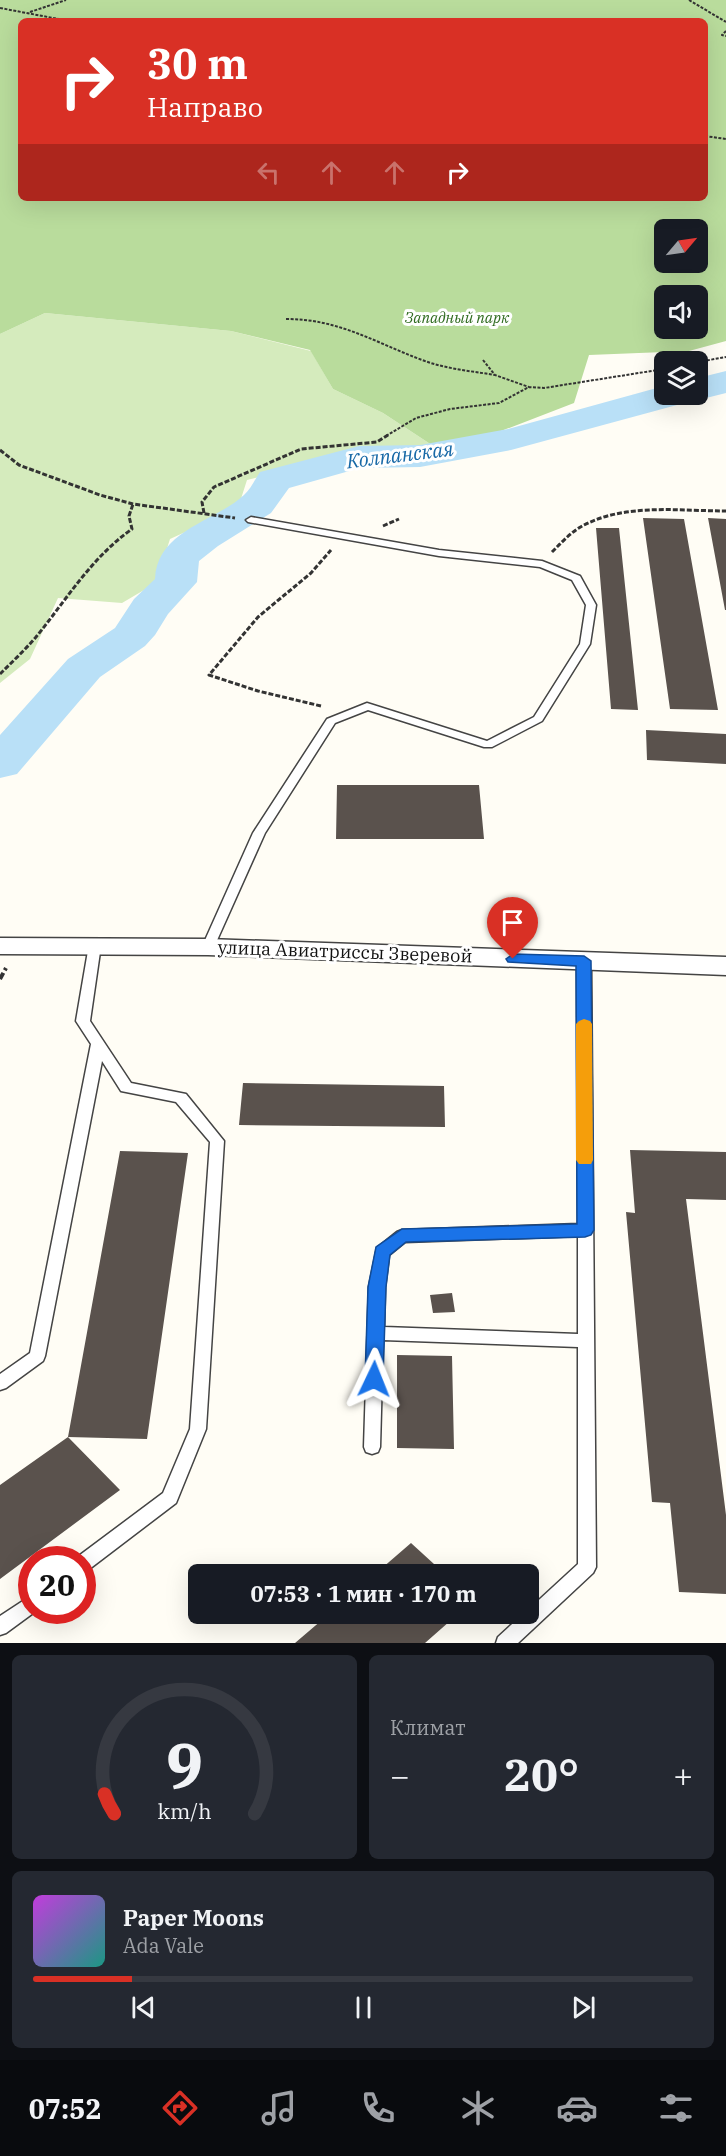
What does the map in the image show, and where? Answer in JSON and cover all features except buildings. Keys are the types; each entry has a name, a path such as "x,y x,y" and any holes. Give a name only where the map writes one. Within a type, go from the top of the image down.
{"street":[{"name":"улица Авиатриссы Зверевой","path":"0,946 208,947 726,966"}],"lane":[{"path":"208,947 259,833 331,721 367,706 488,745 538,719 585,644 591,605 576,578 542,564 440,553 314,533 251,520"},
{"path":"95,945 82,1021 126,1087 181,1098 217,1141 198,1428 170,1498 96,1554"},
{"path":"506,1643 587,1567 584,961"},
{"path":"0,1383 37,1356 98,1044"},
{"path":"372,1447 377,1287 382,1252 402,1236 585,1230"},
{"path":"375,1333 586,1341"},
{"path":"0,1627 18,1614"}],"path":[{"path":"28,13 66,0"},
{"path":"689,0 726,22"},
{"path":"0,8 54,18"},
{"path":"726,31 722,34 726,36"},
{"path":"708,136 726,139"},
{"path":"286,319 309,318 334,324 361,332 390,348 426,362 495,375 529,387 566,386 654,371"},
{"path":"708,360 726,357"},
{"path":"483,360 495,375"},
{"path":"204,513 201,502 214,486 301,449 377,442 416,418 450,409 499,403 529,387"},
{"path":"0,450 19,465 100,495 133,504 251,520"},
{"path":"0,674 35,637 87,567 119,537 132,529 129,510 133,504"},
{"path":"542,564 554,549 583,525 603,517 634,512 726,511"},
{"path":"314,533 333,547 311,573 258,617 209,675 258,692 314,706 325,706"}],"green space":[{"name":"Западный парк","path":"0,0 726,0 726,341 689,351 589,355 574,403 444,453 383,413 333,389 310,350 231,331 45,313 0,334"},
{"path":"45,313 231,331 311,351 333,389 383,413 444,453 354,454 247,480 238,508 170,539 156,583 122,603 58,598 30,659 0,683 0,334"}],"waterway":[{"name":"Колпанская","path":"708,386 726,382"},
{"name":"Колпанская","path":"0,764 84,668 130,637 140,626 149,608 176,582 178,562 185,552 257,505 274,480 359,457 420,456 511,439 654,400"}],"slow traffic":[{"path":"584,1024 585,1160"}],"route":[{"path":"374,1379 377,1287 382,1252 402,1236 585,1230 584,961 513,959"}]}
